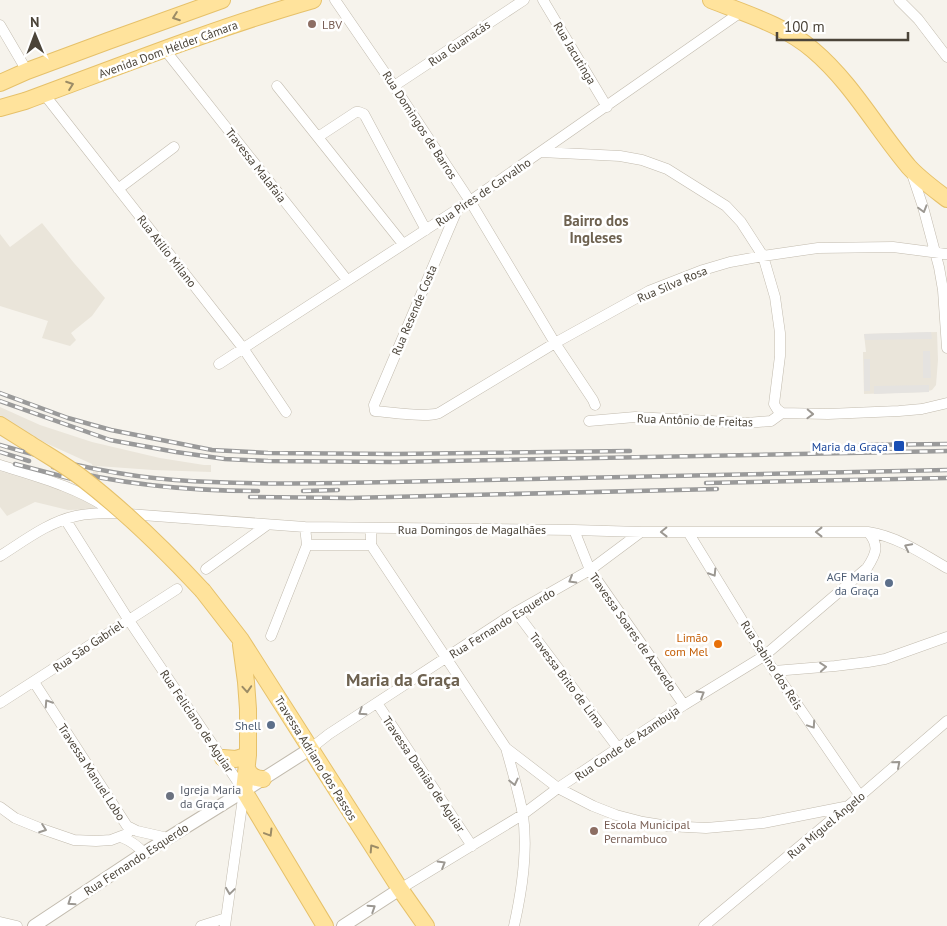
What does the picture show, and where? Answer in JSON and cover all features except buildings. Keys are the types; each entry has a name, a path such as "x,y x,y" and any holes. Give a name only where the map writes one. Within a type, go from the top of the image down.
{"main road":[{"path":"1,83 27,71 222,0"},
{"path":"194,39 263,6 270,0"},
{"name":"Avenida Dom Hélder Câmara","path":"0,108 25,101 194,39 312,0"},
{"path":"711,0 774,25 794,36 811,49 839,74 910,167 947,199"},
{"path":"108,41 114,43 120,49 121,60 117,68"},
{"name":"Avenida Dom Hélder Câmara","path":"0,117 25,101"},
{"name":"Travessa Adriano dos Passos","path":"0,425 80,477 121,509 203,591 241,640 400,889 426,926"},
{"path":"241,640 248,709 247,761 244,791"},
{"path":"223,758 247,761"},
{"path":"247,761 248,772 252,776 263,779"},
{"name":"Rua Feliciano de Aguiar","path":"244,791 325,926"}],"street":[{"name":"Rua Domingos de Barros","path":"335,0 470,201 555,343 595,405"},
{"name":"Rua Guanacás","path":"394,86 524,0"},
{"name":"Rua Jacutinga","path":"543,0 607,107"},
{"path":"899,0 918,19 947,57"},
{"name":"Rua Pires de Carvalho","path":"219,364 457,210 741,12"},
{"path":"0,25 27,71"},
{"name":"Travessa Malafaia","path":"165,50 347,280"},
{"path":"277,86 403,244"},
{"name":"Rua Atilio Milano","path":"44,94 243,348 286,412"},
{"path":"318,137 356,112 364,114 426,230"},
{"path":"118,189 174,147"},
{"path":"541,152 620,156 642,160 667,170 726,206 741,222 762,256 775,297 780,333 780,356 774,404 766,416 746,423"},
{"path":"910,167 940,267 947,348"},
{"name":"Rua Resende Costa","path":"425,415 375,411 374,405 457,210"},
{"name":"Rua Silva Rosa","path":"425,415 439,413 555,343 649,292 702,270 730,262 818,248 892,247 947,254"},
{"name":"Rua Antônio de Freitas","path":"589,421 635,418 746,423 770,420 782,413 828,414 899,411 922,409 947,403"},
{"path":"774,404 782,413"},
{"path":"0,465 88,496 115,513"},
{"name":"Rua Domingos de Magalhães","path":"0,556 47,526 65,519 90,513 115,513 306,527 641,532 868,532 891,538 947,568"},
{"name":"Rua Feliciano de Aguiar","path":"65,519 128,619 244,791"},
{"path":"206,569 268,525"},
{"path":"272,636 307,546 306,527"},
{"path":"371,528 371,545 506,748 558,788 593,806 616,815 668,826 706,828 763,823 849,806"},
{"name":"Travessa Soares de Azevedo","path":"574,530 590,570 684,705"},
{"name":"Rua Fernando Esquerdo","path":"34,926 144,853 310,749 329,734 516,612 590,570 641,532"},
{"name":"Rua Sabino dos Reis","path":"688,532 764,656 860,796"},
{"name":"Rua Conde de Azambuja","path":"343,926 522,815 558,788 618,748 764,656 867,568 876,553 874,539 868,532"},
{"path":"307,546 371,545"},
{"name":"Rua São Gabriel","path":"0,703 177,588"},
{"name":"Travessa Brito de Lima","path":"516,612 618,748"},
{"path":"774,671 835,666 885,659 947,637"},
{"name":"Travessa Manuel Lobo","path":"34,682 127,826 153,836 168,838"},
{"name":"Travessa Damião de Aguiar","path":"377,703 472,846"},
{"name":"Rua Miguel Ângelo","path":"704,926 849,806 947,721"},
{"path":"506,748 522,815 525,840 519,905 514,926"},
{"path":"201,926 226,922 244,791"},
{"path":"0,806 15,818 74,840 111,840 127,834 131,829"},
{"path":"121,837 131,840 144,853"},
{"path":"0,922 17,926"}],"shaded area":[{"path":"42,223 105,298 92,316 71,333 76,340 70,346 42,338 48,321 0,306 0,234 10,247"},
{"path":"931,332 932,339 865,340 864,334"},
{"path":"937,332 938,360 936,385 932,390 924,392 864,394 863,352 866,352 864,334"},
{"path":"923,351 930,351 931,378 923,378"},
{"path":"864,359 870,359 870,391 864,391"},
{"path":"929,385 929,392 874,394 874,386"},
{"path":"0,407 40,425 92,442 160,458 211,465 211,472 97,466 102,509 68,510 35,502 7,516 0,507 0,471 97,501 92,464 39,440 0,416"}],"railway":[{"path":"0,393 68,418 111,430 212,450 268,453 395,454 630,451"},
{"path":"0,401 110,440 225,459 394,462 947,451"},
{"path":"860,445 947,444"},
{"path":"0,445 109,472 175,480 238,483 343,483 947,470"},
{"path":"0,452 29,461"},
{"path":"15,464 76,480"},
{"path":"53,467 129,483 206,490 258,491"},
{"path":"706,483 947,478"},
{"path":"250,497 350,498 717,489"},
{"path":"303,491 338,490"}],"place":[{"name":"LBV","path":"312,24"},
{"name":"Maria da Graça","path":"899,446"},
{"name":"AGF Maria da Graça","path":"889,583"},
{"name":"Limão com Mel","path":"718,644"},
{"name":"Shell","path":"271,725"},
{"name":"Igreja Maria da Graça","path":"170,796"},
{"name":"Escola Municipal Pernambuco","path":"594,831"}],"district":[{"name":"Bairro dos Ingleses","path":"596,228"},
{"name":"Maria da Graça","path":"403,679"}]}
